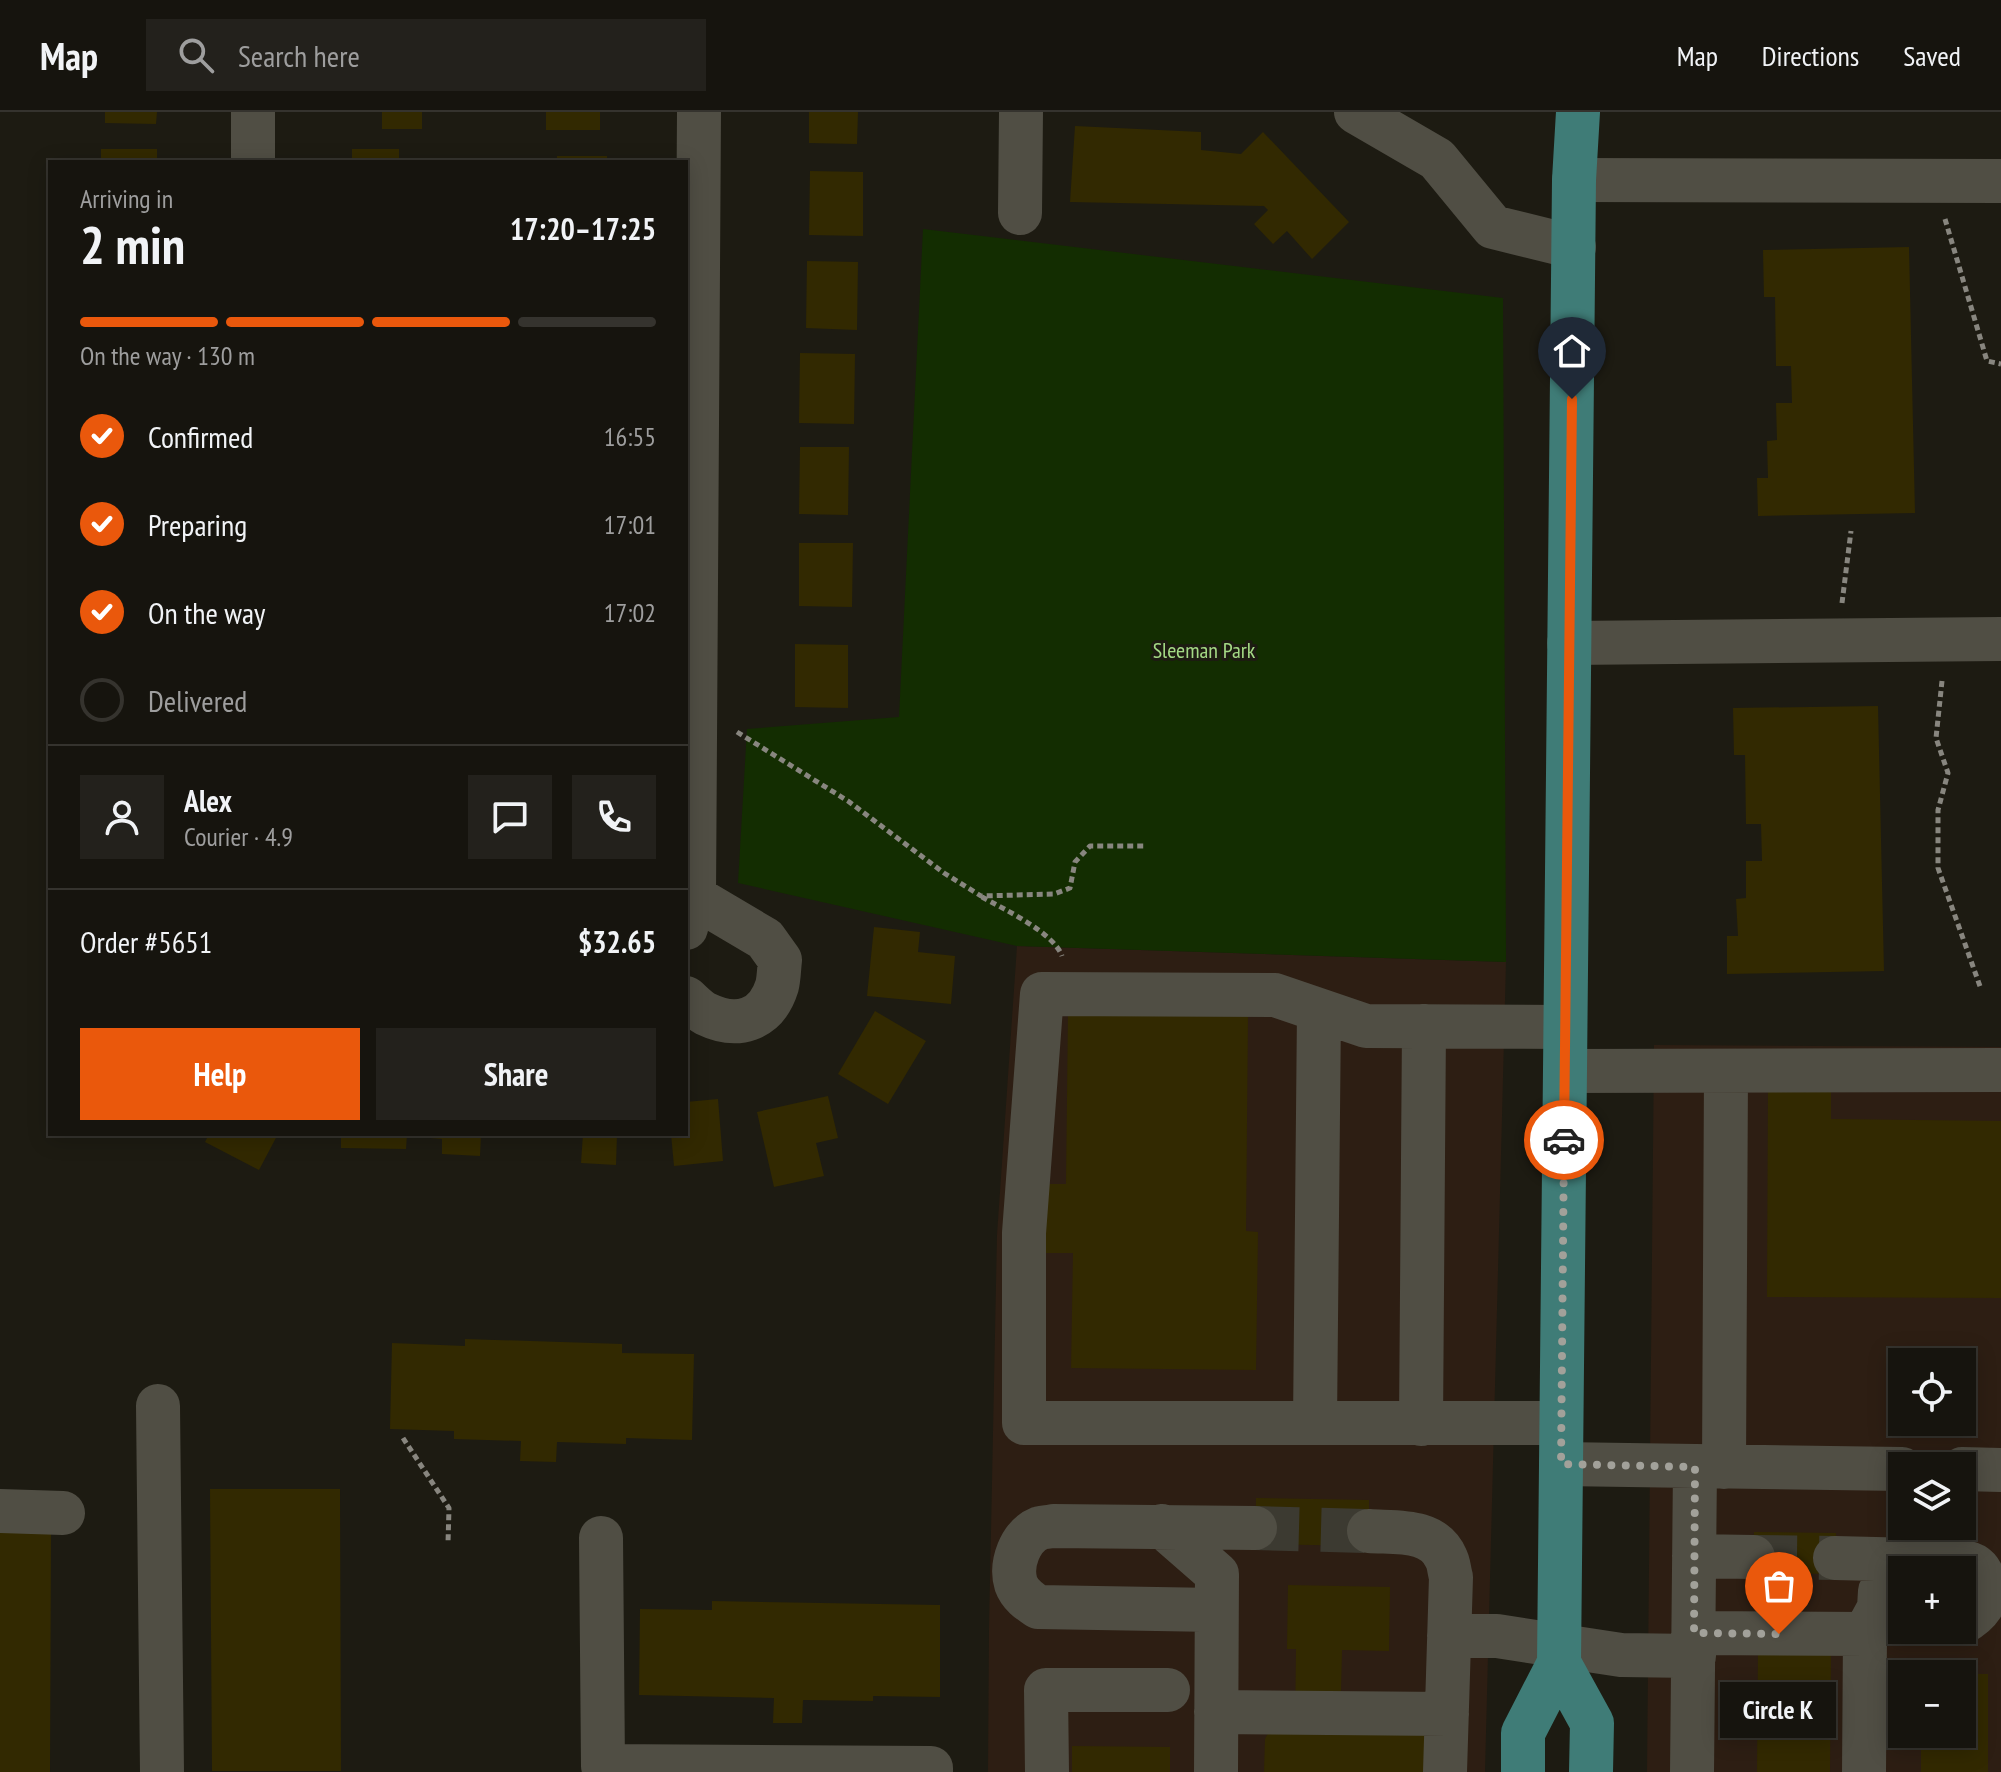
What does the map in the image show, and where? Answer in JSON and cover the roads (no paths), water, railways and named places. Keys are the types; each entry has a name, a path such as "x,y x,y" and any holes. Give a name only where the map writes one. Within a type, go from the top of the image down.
{"main road":[{"path":"1523,1772 1523,1733 1559,1654 1574,180 1578,112"},
{"path":"1559,1654 1592,1723 1591,1772"}],"street":[{"path":"253,112 253,160"},
{"path":"688,1000 703,1013 728,1022 750,1020 768,1004 777,984 780,960 765,939 690,912 691,483 699,112"},
{"path":"1020,213 1021,112"},
{"path":"1356,112 1437,159 1493,227 1574,247"},
{"path":"1574,180 2001,181"},
{"path":"1569,643 2001,639"},
{"path":"1565,1027 1366,1026 1275,995 1042,994 1024,1233 1024,1423 1421,1424 1709,1467 1888,1469"},
{"path":"1315,1423 1319,1010"},
{"path":"1421,1424 1424,1026"},
{"path":"1565,1071 2001,1070"},
{"path":"1692,1772 1694,1556 1709,1467 1726,1071"},
{"path":"158,1406 162,1772"},
{"path":"1976,1469 2001,1470"},
{"path":"0,1511 63,1513"},
{"path":"1216,1592 1062,1608 1038,1607 1026,1599 1016,1584 1015,1566 1019,1548 1029,1536 1039,1529 1053,1526 1255,1528"},
{"path":"1162,1526 1216,1592 1216,1772"},
{"path":"1369,1531 1418,1534 1435,1542 1446,1557 1451,1577 1445,1772"},
{"path":"601,1538 603,1769 931,1768 931,1772"},
{"path":"1694,1556 1753,1557"},
{"path":"1835,1558 1888,1560"},
{"path":"1976,1567 1986,1587 1984,1604 1976,1615"},
{"path":"1864,1772 1884,1632 1879,1608 1880,1591 1888,1579"},
{"path":"1449,1636 1497,1636 1559,1654 1621,1655 1694,1644 1884,1632"},
{"path":"1047,1772 1046,1690 1168,1690"},
{"path":"1216,1712 1447,1714"}],"tunnel":[{"path":"1255,1528 1369,1531"},
{"path":"1753,1557 1835,1558"}],"place":[{"name":"Circle K","path":"1779,1634"}],"park label":[{"name":"Sleeman Park","path":"1204,650"}]}
